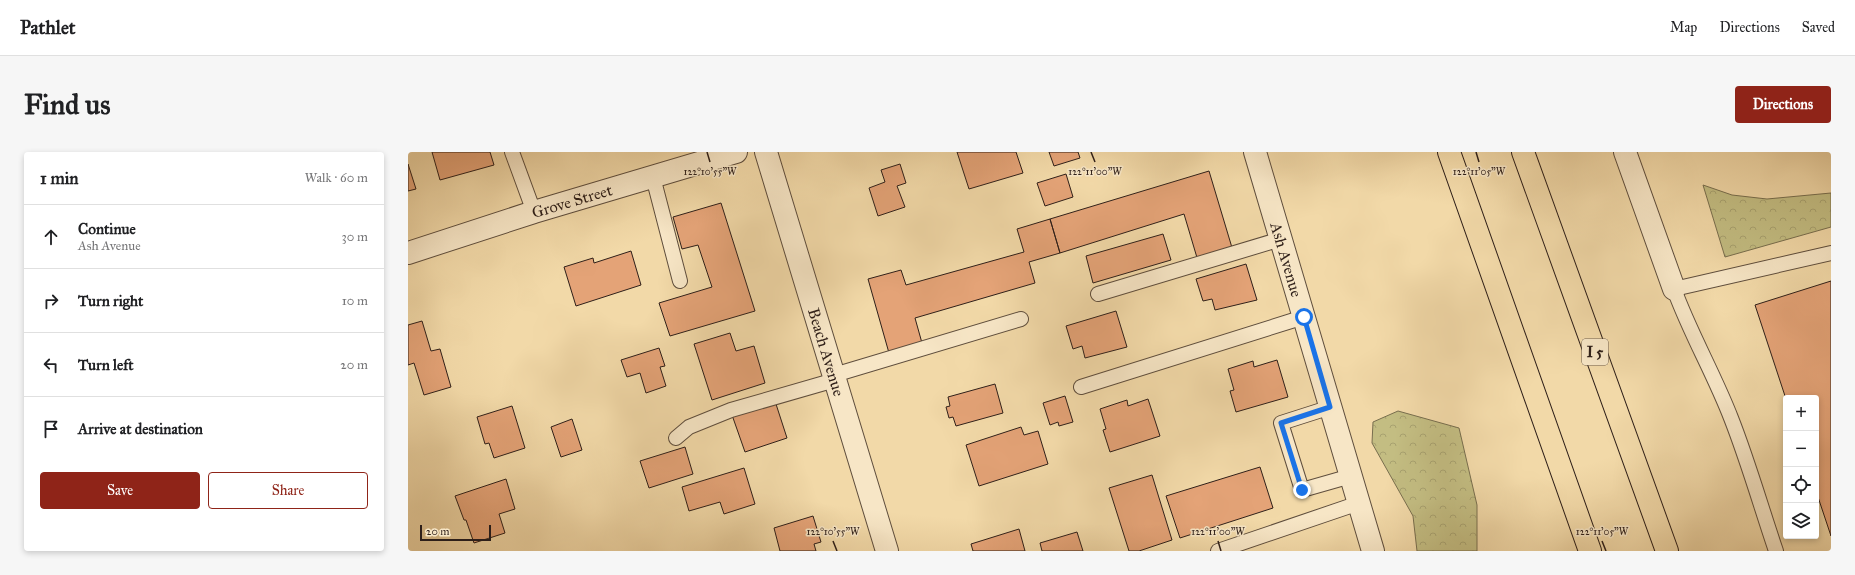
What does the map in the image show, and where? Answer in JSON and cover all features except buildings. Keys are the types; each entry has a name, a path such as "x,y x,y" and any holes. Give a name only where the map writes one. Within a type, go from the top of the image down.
{"highway":[{"path":"1449,152 1590,551"},
{"name":"I 5","path":"1523,152 1667,551"}],"street":[{"name":"Grove Street","path":"408,253 534,212 736,152"},
{"name":"Beach Avenue","path":"766,152 887,551"},
{"name":"Ash Avenue","path":"1255,152 1373,551"},
{"path":"1625,152 1674,289"}],"lane":[{"path":"512,152 534,212"},
{"path":"653,177 680,281"},
{"path":"1098,294 1281,239"},
{"path":"1776,551 1731,419 1715,380 1683,313 1674,289 1831,253"},
{"path":"1080,387 1304,317"},
{"path":"676,438 689,426 731,410 1021,319"},
{"path":"1330,407 1281,423 1302,490 1351,476"},
{"path":"1218,551 1359,503"}],"green space":[{"path":"1703,185 1732,195 1767,199 1831,193 1831,227 1725,257"},
{"path":"1398,411 1459,428 1477,505 1477,551 1417,551 1413,516 1372,443 1373,422"}],"route":[{"path":"1302,490 1281,423 1330,407 1304,317"}]}
